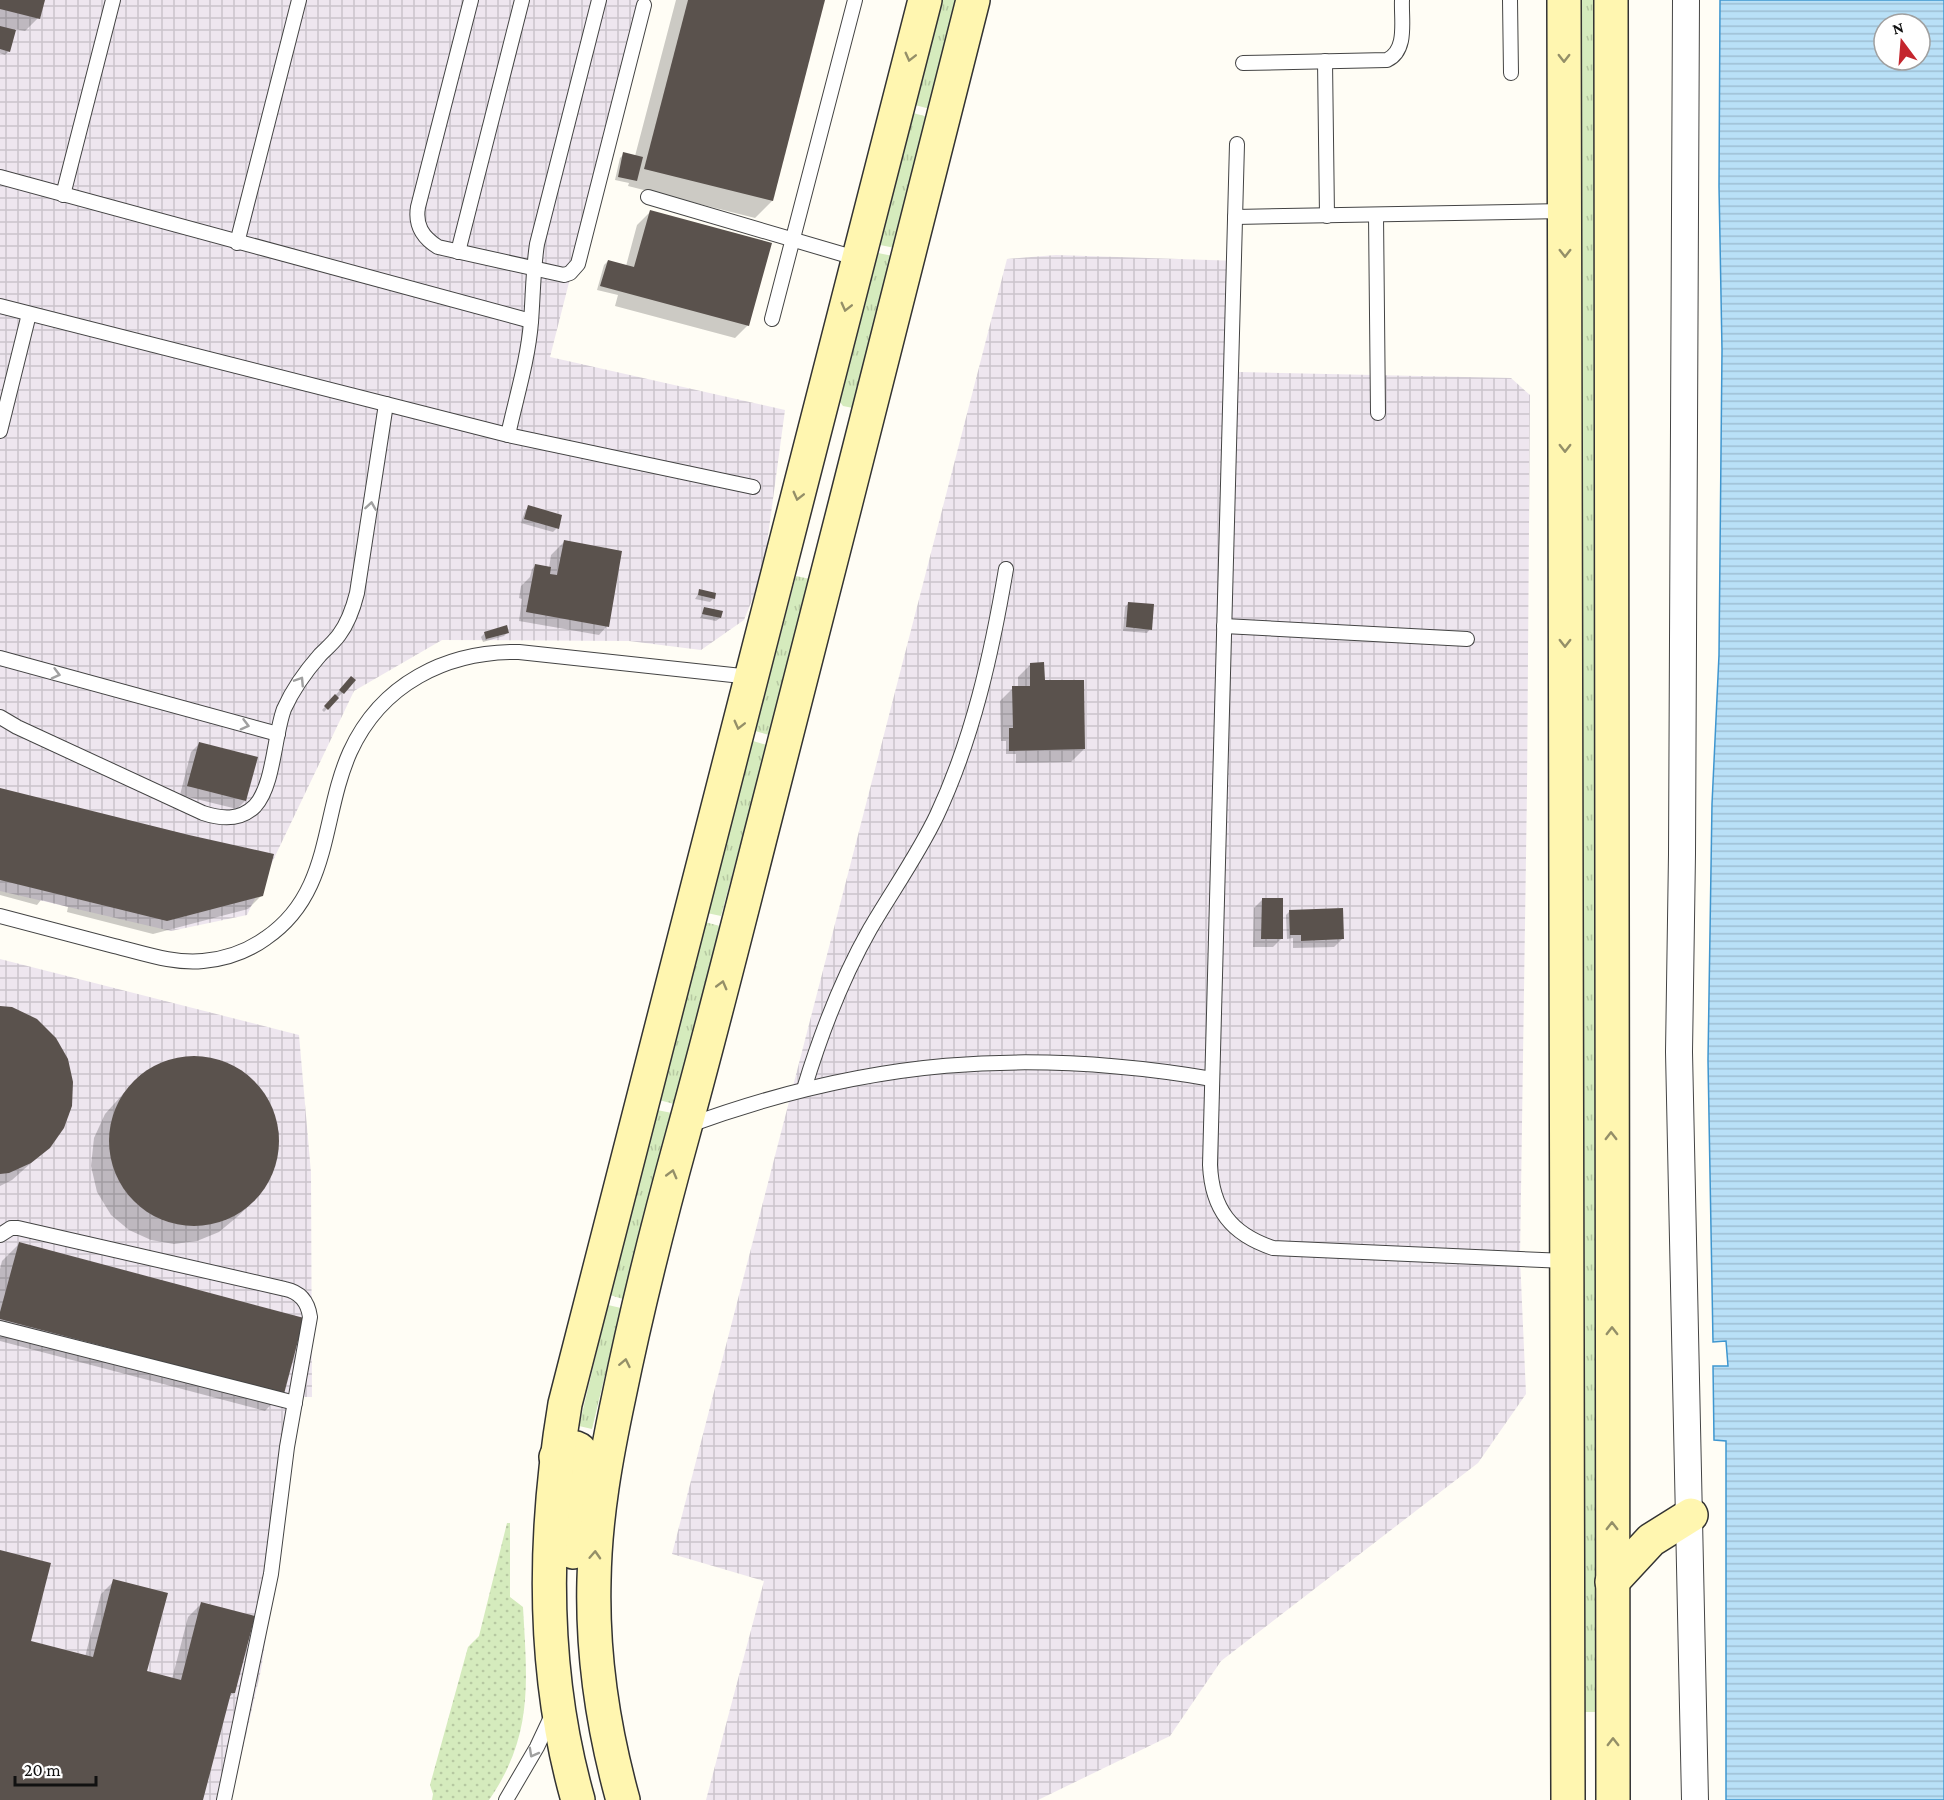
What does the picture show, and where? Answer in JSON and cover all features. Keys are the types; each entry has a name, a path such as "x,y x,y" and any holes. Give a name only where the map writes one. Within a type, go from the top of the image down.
{"main road":[{"path":"578,1800 557,1703 551,1654 548,1585 551,1506 565,1404 925,0"},
{"path":"623,1800 605,1723 594,1628 595,1545 601,1485 629,1348 661,1215 803,672 973,0"},
{"path":"1564,0 1568,1800"},
{"path":"1611,0 1613,1800"},
{"path":"556,1457 568,1448 575,1448 585,1456 576,1501 573,1542 574,1594 581,1649 605,1723"},
{"path":"1612,1582 1651,1540 1690,1515"},
{"path":"1567,1744 1582,1747 1591,1757 1593,1764 1592,1800"}],"street":[{"path":"1686,0 1679,1052 1695,1800"}],"lane":[{"path":"63,195 113,0"},
{"path":"237,243 299,0"},
{"path":"471,0 417,217 423,235 438,247 564,275 570,273 578,264 644,5"},
{"path":"458,252 522,0"},
{"path":"508,435 531,321 533,269 543,219 599,0"},
{"path":"772,320 855,0"},
{"path":"1243,63 1387,60 1396,55 1401,46 1402,0"},
{"path":"1510,0 1510,73"},
{"path":"1325,61 1327,216"},
{"path":"1237,144 1210,1165 1210,1181 1214,1197 1221,1212 1243,1235 1273,1248 1566,1262"},
{"path":"0,177 531,321"},
{"path":"648,197 859,259"},
{"path":"1235,217 1564,211"},
{"path":"1376,215 1378,413"},
{"path":"0,306 508,435 753,487"},
{"path":"0,431 29,314"},
{"path":"0,717 203,813 220,819 238,816 254,807 264,792 284,711 293,690 306,671 338,637 351,616 357,594 386,404"},
{"path":"804,1089 833,1002 851,964 871,927 917,855 948,789 982,686 1006,569"},
{"path":"1224,626 1467,639"},
{"path":"0,916 164,958 204,961 242,952 276,932 303,902 319,866 342,774 351,752 375,713 391,696 429,670 473,655 519,652 751,677"},
{"path":"0,658 278,734"},
{"path":"685,1127 731,1110 804,1089 879,1073 990,1062 1103,1064 1212,1079"},
{"path":"0,1235 11,1228 18,1228 293,1291 305,1301 310,1317 287,1447 271,1574 224,1800"},
{"path":"0,1328 295,1403"},
{"path":"506,1800 537,1747 557,1703"}],"shaded area":[{"path":"0,0 641,0 550,357 785,410 763,573 744,620 701,650 629,641 442,640 354,691 247,915 171,931 0,891"},
{"path":"1056,255 1240,261 1239,372 1511,378 1530,395 1520,1258 1526,1394 1478,1463 1221,1661 1170,1736 1038,1800 706,1800 764,1581 672,1554 1007,259"},
{"path":"0,959 299,1035 311,1173 312,1397 302,1397 261,1670 231,1800 0,1800"}],"green space":[{"path":"942,0 959,0 930,109 915,105"},
{"path":"1581,0 1595,0 1597,1712 1584,1712"},
{"path":"913,113 928,117 895,248 880,245"},
{"path":"878,253 893,256 853,408 843,406 840,402"},
{"path":"796,576 810,579 769,735 755,731"},
{"path":"753,741 767,745 721,916 707,913"},
{"path":"705,922 720,926 674,1104 659,1100"},
{"path":"657,1110 672,1113 623,1299 610,1295"},
{"path":"608,1305 621,1308 592,1429 579,1426"},
{"path":"507,1523 510,1523 510,1597 523,1607 526,1683 521,1730 504,1776 489,1800 432,1800 430,1785 468,1647 479,1636"}],"water":[{"path":"1720,0 1944,0 1944,1800 1726,1800 1726,1441 1714,1440 1713,1366 1728,1366 1726,1341 1713,1342 1708,1060 1712,804 1719,655 1722,350 1719,186"}],"building":[{"path":"0,0 45,0 40,19 0,9"},
{"path":"688,0 825,0 773,201 644,169"},
{"path":"0,26 16,30 10,52 0,49"},
{"path":"623,152 643,157 637,181 618,177"},
{"path":"650,210 772,243 749,326 600,286 608,260 634,267"},
{"path":"528,505 562,515 559,529 524,519"},
{"path":"564,540 622,551 609,627 526,612 535,564 551,567 550,574 557,575"},
{"path":"699,589 716,593 715,599 698,595"},
{"path":"1128,602 1154,604 1152,630 1126,627"},
{"path":"704,607 723,611 721,618 702,614"},
{"path":"507,625 509,633 486,639 484,632"},
{"path":"1044,662 1045,680 1084,680 1085,749 1009,751 1009,728 1013,728 1012,686 1030,686 1030,663"},
{"path":"351,676 356,680 344,694 339,690"},
{"path":"335,694 339,698 328,710 324,706"},
{"path":"199,742 258,757 246,801 187,786"},
{"path":"0,788 274,854 263,896 167,921 0,880"},
{"path":"1262,898 1283,898 1283,939 1261,939"},
{"path":"1343,908 1344,939 1301,941 1301,935 1290,935 1289,910"},
{"path":"0,1006 12,1007 37,1019 56,1038 68,1059 73,1082 72,1106 64,1128 50,1148 31,1163 9,1173 0,1174"},
{"path":"194,1056 211,1057 227,1062 254,1081 273,1108 278,1124 278,1158 273,1174 254,1201 227,1220 211,1225 194,1226 177,1225 161,1220 134,1201 115,1174 110,1158 109,1141 110,1124 115,1108 134,1081 161,1062 177,1057"},
{"path":"19,1242 304,1318 284,1394 0,1319"},
{"path":"0,1550 51,1563 31,1641 93,1657 113,1579 168,1593 147,1671 181,1680 201,1602 255,1616 235,1693 231,1693 203,1800 0,1800"}]}
